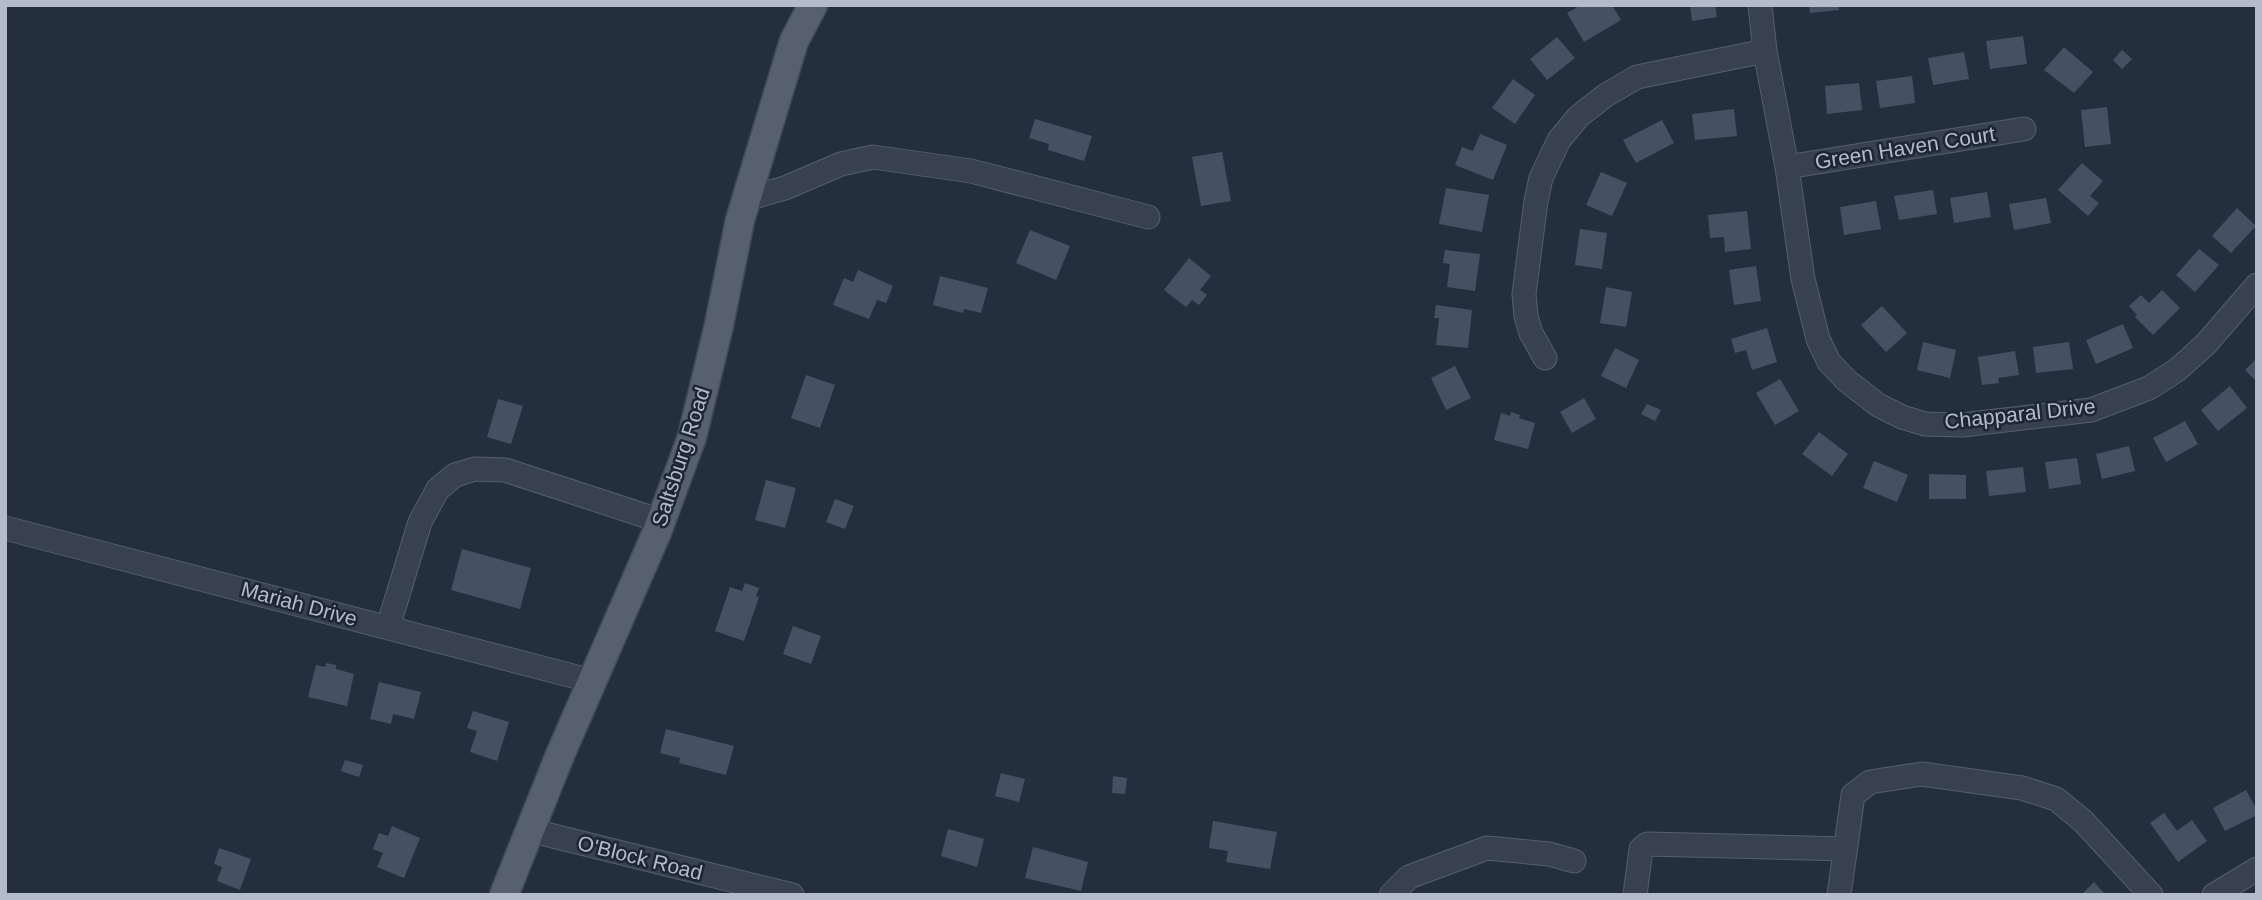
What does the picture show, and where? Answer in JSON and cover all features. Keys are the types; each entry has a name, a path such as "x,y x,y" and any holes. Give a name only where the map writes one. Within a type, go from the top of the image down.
{"main road":[{"name":"Saltsburg Road","path":"504,895 529,830 661,522 692,437 746,199 794,41 813,5"}],"street":[{"name":"Chapparal Drive","path":"1760,5 1765,51 1787,167 1803,279 1818,339 1829,362 1846,380 1878,405 1902,417 1925,424 1962,425 2091,410 2150,388 2177,370 2206,344 2257,285"},
{"path":"1545,358 1525,316 1524,294 1535,201 1541,178 1559,140 1579,117 1597,102 1637,77 1765,51"},
{"name":"Green Haven Court","path":"1787,167 2024,129"},
{"path":"746,199 785,188 841,164 873,158 971,171 1148,217"},
{"path":"388,627 420,522 438,489 454,475 475,469 505,470 661,522"},
{"name":"Mariah Drive","path":"5,528 593,681"},
{"path":"1839,895 1853,795 1870,782 1922,774 2022,788 2056,799 2083,821 2151,895"},
{"name":"O'Block Road","path":"529,830 792,895"},
{"path":"1635,895 1641,849 1647,844 1845,849"},
{"path":"1391,895 1409,877 1486,848 1549,855 1574,861"},
{"path":"2214,895 2257,869"}],"building":[{"path":"1581,5 1612,5 1621,20 1584,42 1567,13"},
{"path":"1690,5 1715,5 1717,17 1692,21"},
{"path":"1809,5 1838,5 1839,10 1810,13"},
{"path":"2023,36 2027,64 1990,69 1986,41"},
{"path":"1557,37 1575,58 1547,80 1530,59"},
{"path":"2064,47 2093,72 2074,93 2044,70"},
{"path":"2122,50 2132,59 2122,69 2113,60"},
{"path":"1964,52 1969,79 1933,85 1928,58"},
{"path":"1912,76 1915,103 1880,108 1876,81"},
{"path":"1513,79 1535,95 1515,124 1492,108"},
{"path":"1859,83 1862,110 1827,114 1825,86"},
{"path":"2107,107 2111,144 2085,147 2081,110"},
{"path":"1734,109 1737,136 1695,140 1692,114"},
{"path":"1035,119 1092,136 1084,161 1048,150 1049,144 1029,138"},
{"path":"1662,120 1674,143 1636,163 1623,140"},
{"path":"1480,134 1507,145 1493,180 1455,165 1462,147 1473,151"},
{"path":"1222,152 1231,201 1201,206 1192,157"},
{"path":"2082,163 2103,181 2090,196 2099,203 2088,216 2058,190"},
{"path":"1601,172 1627,183 1612,216 1586,205"},
{"path":"1446,188 1489,195 1482,232 1439,224"},
{"path":"1933,190 1937,214 1899,220 1894,196"},
{"path":"1987,192 1991,217 1954,223 1950,198"},
{"path":"2046,198 2051,223 2014,230 2009,204"},
{"path":"1876,201 1881,229 1844,235 1840,207"},
{"path":"2237,208 2256,226 2231,253 2212,236"},
{"path":"1747,211 1751,249 1725,252 1724,237 1710,238 1708,215"},
{"path":"1580,229 1607,233 1602,269 1575,265"},
{"path":"1030,230 1070,246 1056,280 1016,263"},
{"path":"2199,249 2219,265 2195,292 2176,275"},
{"path":"1445,250 1480,254 1475,291 1447,287 1450,264 1443,263"},
{"path":"1189,258 1211,276 1200,290 1207,295 1199,305 1192,300 1186,307 1164,290"},
{"path":"1756,266 1761,301 1734,305 1729,270"},
{"path":"858,270 893,286 886,303 877,300 869,319 833,305 844,278 853,282"},
{"path":"940,276 988,288 981,313 964,309 963,313 933,305"},
{"path":"1606,287 1632,292 1626,327 1600,323"},
{"path":"2162,290 2180,308 2153,335 2135,317 2137,315 2129,306 2141,295 2149,303"},
{"path":"1436,305 1472,310 1468,348 1436,345 1439,318 1434,318"},
{"path":"1882,306 1907,333 1886,352 1861,325"},
{"path":"2123,324 2133,348 2096,364 2086,340"},
{"path":"1767,328 1777,362 1752,370 1746,350 1735,353 1731,339"},
{"path":"1923,342 1956,350 1950,378 1917,370"},
{"path":"2069,342 2073,369 2036,373 2033,347"},
{"path":"1615,348 1639,360 1626,388 1601,376"},
{"path":"2015,351 2019,375 1998,378 1999,383 1982,385 1978,357"},
{"path":"2257,358 2257,382 2245,370"},
{"path":"1455,366 1471,398 1446,410 1431,378"},
{"path":"806,375 835,385 820,428 791,418"},
{"path":"1780,379 1799,411 1775,425 1756,393"},
{"path":"2230,386 2247,408 2218,431 2201,410"},
{"path":"1584,398 1596,419 1572,433 1560,412"},
{"path":"498,399 523,406 511,444 487,437"},
{"path":"1647,404 1661,410 1655,421 1641,414"},
{"path":"1511,412 1520,415 1519,418 1535,423 1528,449 1494,440 1501,413 1510,416"},
{"path":"2185,421 2198,444 2166,462 2153,438"},
{"path":"1819,432 1848,454 1832,476 1802,454"},
{"path":"2129,446 2135,471 2102,479 2096,454"},
{"path":"2077,458 2081,484 2049,489 2045,462"},
{"path":"1874,461 1908,475 1897,502 1863,488"},
{"path":"2023,467 2026,492 1989,496 1986,471"},
{"path":"1929,474 1966,475 1966,499 1929,499"},
{"path":"766,480 796,488 785,528 755,520"},
{"path":"835,499 854,506 845,529 826,522"},
{"path":"462,549 531,568 520,609 451,590"},
{"path":"745,583 759,588 756,596 759,597 744,641 715,631 730,587 742,591"},
{"path":"793,626 821,636 811,664 783,654"},
{"path":"326,663 354,674 347,706 308,697 316,665 325,667"},
{"path":"379,682 421,692 414,719 393,714 391,724 370,719"},
{"path":"473,711 509,722 497,761 470,752 477,731 467,728"},
{"path":"666,729 734,746 726,775 679,763 680,758 660,753"},
{"path":"345,760 363,765 359,777 341,771"},
{"path":"1001,773 1025,779 1019,802 995,796"},
{"path":"1113,776 1127,778 1125,794 1112,793"},
{"path":"2246,790 2257,815 2225,831 2213,808"},
{"path":"2164,813 2177,831 2192,820 2207,841 2178,862 2150,823"},
{"path":"1213,821 1277,832 1270,869 1226,862 1228,851 1209,848"},
{"path":"392,826 420,838 404,878 377,867 383,853 373,849 379,833 388,836"},
{"path":"948,829 984,839 977,867 941,856"},
{"path":"1033,847 1088,862 1081,891 1025,878"},
{"path":"219,848 251,859 240,890 217,881 222,867 214,864"},
{"path":"2094,882 2106,895 2081,895"}]}
